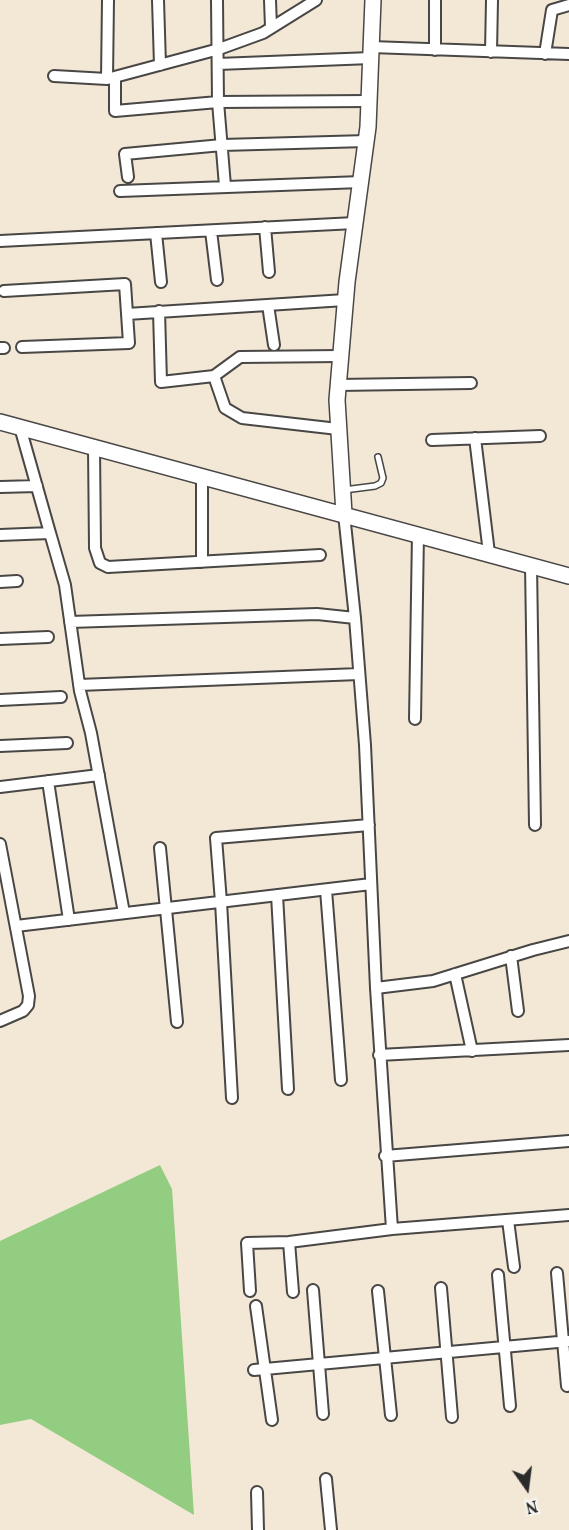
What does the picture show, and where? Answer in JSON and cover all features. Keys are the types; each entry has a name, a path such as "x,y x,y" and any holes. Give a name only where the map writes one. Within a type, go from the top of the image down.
{"street":[{"path":"108,0 111,78 115,111 218,102 369,100"},
{"path":"158,0 160,65"},
{"path":"217,0 218,102 225,186"},
{"path":"270,0 271,27"},
{"path":"54,76 111,78 219,49 263,33 316,0"},
{"path":"373,0 367,141 345,300 338,385 338,429 359,674 369,825 385,1156 392,1229"},
{"path":"435,0 435,50"},
{"path":"491,52 492,0"},
{"path":"545,54 552,10 569,5"},
{"path":"218,64 371,52 435,50 569,54"},
{"path":"128,177 125,154 222,145 367,141"},
{"path":"120,191 361,182"},
{"path":"0,241 355,223"},
{"path":"265,227 269,272"},
{"path":"211,231 217,280"},
{"path":"156,233 161,282"},
{"path":"4,291 125,284 129,343 22,347"},
{"path":"127,314 345,300"},
{"path":"268,304 274,345"},
{"path":"159,311 161,382 214,376 240,357 340,356"},
{"path":"214,376 225,408 242,418 338,429"},
{"path":"338,385 471,383"},
{"path":"0,422 569,576"},
{"path":"20,427 64,585 79,685 92,733 124,913"},
{"path":"432,440 540,436"},
{"path":"475,438 489,554"},
{"path":"94,447 95,548 100,563 108,567 320,555"},
{"path":"201,476 202,562"},
{"path":"0,487 37,486"},
{"path":"0,535 50,533"},
{"path":"415,719 418,534"},
{"path":"531,565 535,825"},
{"path":"0,582 17,582"},
{"path":"70,622 317,614 355,618"},
{"path":"0,639 48,637"},
{"path":"79,685 359,674"},
{"path":"0,700 61,697"},
{"path":"0,746 67,743"},
{"path":"0,787 99,775"},
{"path":"48,781 69,920"},
{"path":"232,1098 216,838 369,825"},
{"path":"0,844 29,996 28,1005 23,1011 0,1021"},
{"path":"160,848 177,1022"},
{"path":"16,926 371,884"},
{"path":"326,890 341,1080"},
{"path":"277,895 288,1089"},
{"path":"376,988 433,981 511,956 569,941"},
{"path":"511,956 518,1011"},
{"path":"454,974 472,1051"},
{"path":"379,1055 569,1045"},
{"path":"385,1156 569,1141"},
{"path":"250,1292 247,1243 289,1242 392,1229 569,1215"},
{"path":"508,1220 514,1268"},
{"path":"289,1242 293,1292"},
{"path":"557,1273 566,1341 567,1386"},
{"path":"498,1275 510,1406"},
{"path":"441,1288 452,1417"},
{"path":"313,1290 323,1414"},
{"path":"378,1291 391,1415"},
{"path":"256,1306 260,1370 273,1420"},
{"path":"260,1370 566,1341"},
{"path":"326,1479 331,1530"},
{"path":"257,1492 258,1530"}],"lane":[{"path":"342,491 381,483 383,478 378,457"}],"green space":[{"path":"160,1165 172,1189 194,1515 31,1419 0,1425 0,1241"}]}
